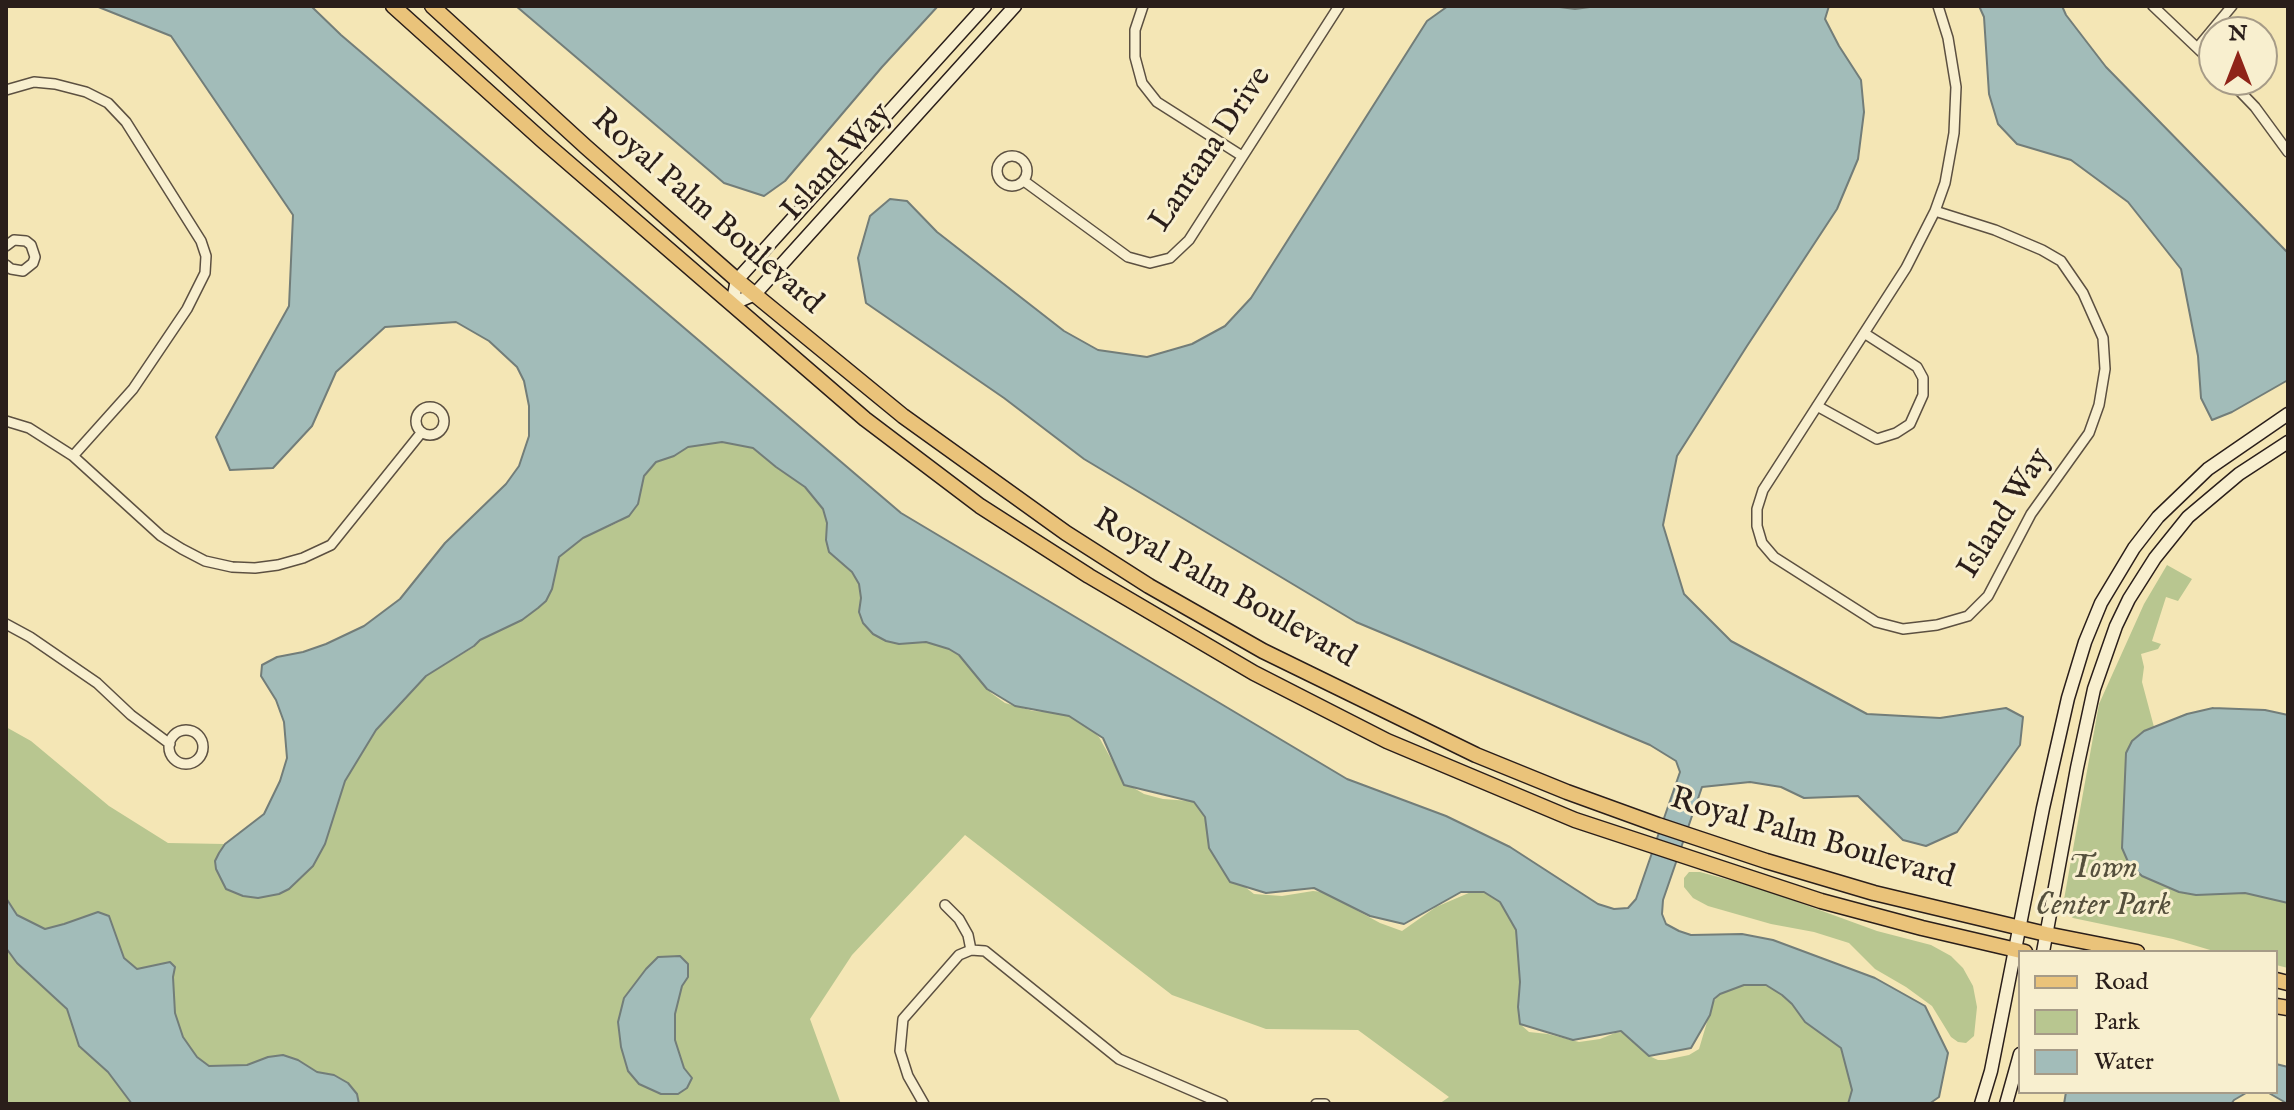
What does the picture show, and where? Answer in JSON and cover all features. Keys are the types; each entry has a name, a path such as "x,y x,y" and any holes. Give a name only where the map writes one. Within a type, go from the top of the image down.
{"main road":[{"name":"Royal Palm Boulevard","path":"393,6 543,141 865,419 980,506 1116,592 1254,673 1387,741 1575,820 1821,901 2018,950"},
{"name":"Royal Palm Boulevard","path":"432,6 737,280 903,416 1066,533 1149,586 1263,651 1476,755 1567,792 1701,840 1874,893 2127,950"}],"street":[{"name":"Island Way","path":"737,280 985,6"},
{"name":"Island Way","path":"732,304 755,294 1015,6"},
{"path":"1143,6 1135,30 1135,57 1142,83 1157,102 1242,156"},
{"name":"Lantana Drive","path":"1024,181 1128,257 1140,262 1160,262 1170,258 1189,240 1339,6"},
{"name":"Island Way","path":"1935,211 1995,230 2061,261 2083,293 2103,338 2105,369 2099,405 2089,433 2031,514 1988,596 1968,616 1937,625 1903,629 1876,622 1774,557 1762,543 1757,526 1757,509 1763,490 1906,268 1935,211 1945,183 1954,133 1956,87 1948,38 1938,6"},
{"path":"2153,6 2198,47"},
{"path":"6,90 34,82 55,84 86,92 108,103 126,122 201,241 206,256 205,273 187,309 133,389 73,456"},
{"path":"2244,96 2288,152"},
{"path":"6,246 14,240 26,241 35,257 29,268 23,271 6,265"},
{"path":"732,304 737,280"},
{"path":"1817,406 1877,439 1896,433 1910,424 1923,395 1923,378 1917,367 1864,333"},
{"path":"2021,950 2021,928 2043,808 2068,698 2101,603 2134,548 2158,517 2208,469 2288,414"},
{"path":"6,421 29,428 73,456 161,536 182,549 205,561 255,568 303,558 331,545 421,433"},
{"path":"2043,950 2094,689 2129,599 2155,558 2188,517 2239,474 2288,442"},
{"path":"2134,548 2155,558"},
{"path":"6,624 97,683 131,715 170,744"},
{"path":"945,905 959,919 968,935 971,950"},
{"path":"924,1104 908,1076 900,1051 903,1019 959,955 971,950 985,951 1119,1059 1223,1104"},
{"path":"1981,1104 2018,963"},
{"path":"2006,1104 2018,1061"},
{"path":"1316,1104 1325,1104"}],"green space":[{"path":"722,442 753,448 805,487 823,509 829,552 852,572 859,584 859,612 886,641 899,644 926,642 949,649 964,656 991,693 1005,703 1033,711 1067,713 1085,724 1099,737 1120,775 1132,787 1163,799 1196,803 1205,812 1208,834 1236,880 1254,894 1282,896 1323,892 1380,923 1402,931 1436,907 1471,892 1484,892 1500,902 1516,930 1520,1024 1529,1032 1579,1042 1623,1032 1649,1056 1658,1060 1689,1055 1699,1049 1713,1002 1720,994 1744,985 1766,985 1840,1041 1854,1072 1854,1104 1439,1104 1449,1097 1358,1030 1266,1029 1172,995 965,835 852,955 810,1019 841,1104 6,1104 6,727 31,741 109,806 168,843 225,844 219,853 243,896 258,898 279,894 325,844 345,781 376,730 426,676 474,647 480,640 522,620 546,601 558,558 583,538 619,522 638,504 644,477 656,462 688,447"},
{"name":"Town Center Park","path":"2167,565 2192,579 2178,601 2166,597 2152,641 2161,644 2158,649 2141,654 2144,667 2142,682 2154,727 2144,731 2142,876 2179,892 2196,895 2245,893 2288,903 2288,968 2278,966 2278,950 2210,950 2073,918 2063,905 2099,704 2144,604"},
{"path":"1689,872 1700,872 1759,888 1877,931 1931,945 1951,956 1963,968 1973,986 1977,1007 1974,1036 1966,1043 1951,1037 1932,1006 1875,969 1849,943 1708,906 1693,898 1684,887 1684,878"}],"water":[{"path":"96,6 311,6 341,35 901,513 1347,779 1446,816 1510,847 1598,904 1614,909 1628,908 1636,899 1680,772 1676,761 1650,745 1356,622 1084,459 1004,398 866,303 858,258 870,216 890,199 907,201 937,232 1064,331 1098,350 1147,357 1192,344 1225,326 1251,298 1427,21 1448,6 1552,6 1575,9 1597,6 1829,6 1825,19 1861,80 1864,112 1858,159 1837,209 1677,456 1663,525 1684,594 1731,641 1867,714 1940,718 2006,708 2023,717 2020,745 1957,832 1926,846 1903,840 1858,796 1804,798 1781,787 1750,782 1702,787 1663,900 1662,914 1666,924 1691,935 1742,934 1773,940 1875,978 1925,1006 1948,1053 1939,1097 1929,1104 1848,1104 1852,1090 1841,1048 1805,1022 1792,1004 1766,985 1744,985 1720,994 1714,999 1710,1015 1691,1048 1649,1056 1621,1031 1573,1040 1520,1024 1516,930 1500,902 1484,892 1461,892 1404,924 1370,916 1314,888 1266,893 1230,882 1209,848 1205,817 1194,802 1124,785 1103,738 1069,716 1015,706 987,689 959,655 949,649 926,642 899,644 873,634 863,623 859,612 859,584 852,572 829,552 823,509 805,487 753,448 722,442 688,447 656,462 644,476 638,504 629,516 583,538 559,557 546,601 522,620 480,640 426,676 376,730 345,781 325,844 313,866 289,889 258,898 226,889 215,861 225,844 264,814 287,758 284,722 276,700 261,676 262,665 277,657 326,644 364,626 400,599 445,543 506,484 519,466 529,436 529,406 524,381 517,367 489,341 456,322 385,327 336,372 312,426 273,468 230,470 216,437 289,306 293,215 171,36"},
{"path":"516,6 938,6 785,181 764,196 724,183"},
{"path":"1979,6 2062,6 2106,67 2288,253 2288,380 2212,420 2201,398 2198,356 2181,269 2128,202 2071,160 2017,144 1998,124 1989,94 1984,17"},
{"path":"2213,708 2265,710 2288,715 2288,903 2245,893 2196,895 2179,892 2142,876 2129,864 2122,848 2126,753 2132,741 2144,731 2187,714"},
{"path":"6,898 17,915 45,929 98,912 109,916 124,958 137,969 170,962 175,967 175,1013 183,1037 197,1057 209,1066 247,1065 283,1055 348,1083 357,1094 359,1104 132,1104 108,1072 79,1046 67,1009 17,963 6,948"},
{"path":"680,956 688,964 688,977 682,986 675,1014 675,1040 684,1068 692,1078 687,1088 678,1094 661,1094 639,1084 628,1071 618,1022 624,998 646,969 658,957"},
{"path":"2278,1064 2288,1067 2288,1104 2270,1094 2278,1094"},
{"path":"2066,1094 2244,1094 2231,1104 2064,1104"}]}
